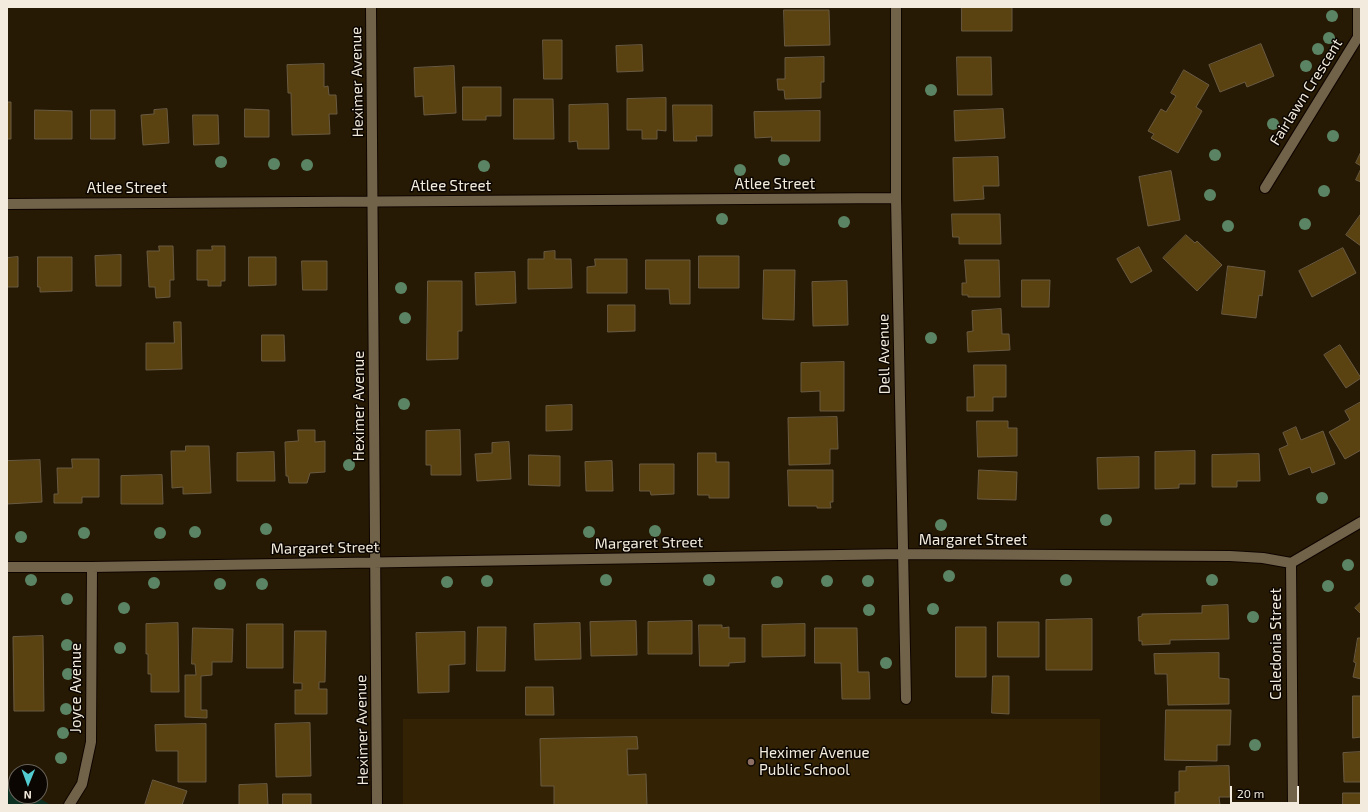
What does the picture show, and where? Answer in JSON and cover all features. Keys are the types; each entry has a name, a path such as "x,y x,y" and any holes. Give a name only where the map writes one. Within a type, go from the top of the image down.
{"street":[{"name":"Heximer Avenue","path":"371,7 377,805"},
{"name":"Dell Avenue","path":"896,7 896,198 906,699"},
{"name":"Fairlawn Crescent","path":"1265,188 1358,37 1358,7"},
{"name":"Atlee Street","path":"7,204 896,198"},
{"path":"1291,563 1361,522"},
{"name":"Margaret Street","path":"7,567 92,567 903,554 1230,556 1263,558 1291,563"},
{"name":"Caledonia Street","path":"1291,563 1292,805"},
{"name":"Joyce Avenue","path":"69,805 82,784 91,742 92,567"}],"shaded area":[{"name":"Heximer Avenue Public School","path":"403,719 1100,719 1100,805 403,805"}],"green space":[{"path":"7,781 8,804 48,803 51,805 7,805"}],"building":[{"path":"962,7 1012,7 1012,31 962,31"},
{"path":"784,10 829,10 830,45 785,46"},
{"path":"543,40 562,40 562,79 544,79"},
{"path":"1261,44 1274,76 1247,87 1245,82 1220,92 1209,65"},
{"path":"642,45 643,71 617,72 616,46"},
{"path":"824,57 824,82 821,82 821,98 785,99 784,90 778,90 777,79 785,79 785,58"},
{"path":"957,57 991,57 992,95 958,95"},
{"path":"324,64 324,87 328,86 329,95 336,95 337,114 329,114 330,134 292,135 291,93 288,93 287,65"},
{"path":"454,66 456,113 424,115 423,96 415,97 414,68"},
{"path":"1184,70 1209,85 1196,107 1202,111 1178,153 1151,138 1154,134 1148,131 1161,109 1166,112 1176,96 1171,93"},
{"path":"463,87 501,87 501,116 486,116 486,120 463,120"},
{"path":"666,98 666,131 657,130 657,139 642,139 642,130 627,130 627,99"},
{"path":"514,99 553,99 554,139 514,139"},
{"path":"7,102 11,102 11,139 7,139"},
{"path":"608,104 609,149 578,149 577,141 569,142 569,105"},
{"path":"673,105 712,105 712,136 696,136 697,141 674,141"},
{"path":"167,109 169,143 143,145 141,115 154,114 154,110"},
{"path":"245,109 269,110 269,137 245,137"},
{"path":"1003,109 1005,138 955,141 954,111"},
{"path":"35,110 72,111 72,139 35,139"},
{"path":"91,110 115,110 115,139 91,139"},
{"path":"820,111 820,141 771,141 772,137 755,138 754,112"},
{"path":"193,115 218,115 219,144 194,145"},
{"path":"1361,152 1361,166 1356,163"},
{"path":"998,157 999,186 983,186 984,199 954,201 953,158"},
{"path":"1361,169 1361,182 1356,180"},
{"path":"1171,171 1180,220 1148,226 1139,177"},
{"path":"952,214 1000,214 1001,244 959,244 959,237 953,237"},
{"path":"1361,214 1361,246 1346,235"},
{"path":"1186,235 1195,243 1197,241 1222,265 1197,291 1163,258"},
{"path":"159,246 173,246 174,280 170,280 170,297 156,298 155,287 149,287 147,251 159,251"},
{"path":"212,246 225,246 225,281 221,281 221,286 208,286 208,280 197,280 197,250 212,250"},
{"path":"1139,247 1152,271 1131,283 1117,259"},
{"path":"1343,248 1356,273 1312,297 1299,271"},
{"path":"555,251 555,259 571,259 572,288 528,289 528,259 544,259 544,252"},
{"path":"121,255 121,286 96,286 95,256"},
{"path":"699,256 739,256 739,288 699,288"},
{"path":"18,257 18,287 7,287 7,258"},
{"path":"38,257 72,257 72,291 40,292 40,287 38,287"},
{"path":"249,257 276,257 276,285 249,286"},
{"path":"595,259 627,259 627,293 587,293 587,267 595,266"},
{"path":"646,260 690,260 690,304 670,304 669,289 646,289"},
{"path":"965,260 999,260 1000,297 968,297 968,295 962,295 962,283 966,283"},
{"path":"302,261 327,261 327,290 303,290"},
{"path":"1228,266 1265,271 1262,296 1259,295 1256,318 1222,314"},
{"path":"764,270 795,270 794,320 763,319"},
{"path":"515,272 516,303 476,305 475,273"},
{"path":"1022,280 1050,280 1049,307 1022,307"},
{"path":"428,281 462,281 462,331 458,331 458,359 427,360"},
{"path":"847,281 848,325 813,326 812,282"},
{"path":"608,305 635,305 635,331 608,332"},
{"path":"1001,309 1002,334 1009,334 1010,350 968,352 967,332 973,331 972,311"},
{"path":"174,322 181,322 182,369 146,370 146,343 174,343"},
{"path":"262,335 284,335 285,361 262,361"},
{"path":"1340,345 1361,378 1346,388 1324,355"},
{"path":"844,362 844,411 820,411 820,391 801,392 801,363"},
{"path":"974,365 1006,365 1006,397 993,397 993,411 967,411 967,397 974,397"},
{"path":"1361,402 1361,450 1345,459 1329,432 1350,420 1345,411"},
{"path":"572,405 572,430 546,431 546,406"},
{"path":"837,417 838,449 830,449 830,464 789,465 788,418"},
{"path":"977,421 1008,421 1008,428 1017,428 1017,456 978,457"},
{"path":"1296,427 1301,440 1323,431 1335,464 1312,473 1310,467 1289,475 1279,449 1288,445 1283,433"},
{"path":"298,430 315,430 315,442 325,441 325,472 310,473 307,483 289,483 288,476 286,476 285,442 298,441"},
{"path":"460,430 461,475 431,475 431,465 426,465 426,431"},
{"path":"509,442 511,479 477,481 475,454 492,453 492,443"},
{"path":"186,446 209,446 211,493 183,494 183,487 172,488 171,451 185,451"},
{"path":"1195,451 1195,484 1179,484 1179,488 1155,489 1155,452"},
{"path":"274,452 275,481 237,481 237,453"},
{"path":"698,453 716,453 716,462 729,462 729,498 709,498 709,495 698,495"},
{"path":"1259,454 1260,481 1237,481 1237,487 1212,487 1212,455"},
{"path":"529,455 560,456 560,486 529,485"},
{"path":"1139,457 1139,488 1098,489 1097,458"},
{"path":"72,459 99,459 99,497 82,497 82,503 54,503 54,494 58,494 57,468 72,468"},
{"path":"40,460 42,502 7,504 7,461"},
{"path":"612,461 613,491 586,491 585,462"},
{"path":"640,464 674,464 674,494 651,495 650,491 640,491"},
{"path":"788,470 833,470 833,502 830,502 831,508 817,508 817,506 789,506"},
{"path":"979,470 1017,472 1016,500 978,499"},
{"path":"162,475 163,504 121,504 121,476"},
{"path":"1361,602 1361,614 1355,608"},
{"path":"1228,605 1229,639 1170,640 1170,644 1142,645 1142,641 1139,641 1138,617 1142,616 1142,614 1202,613 1202,606"},
{"path":"1092,619 1092,670 1046,670 1046,620"},
{"path":"636,621 637,655 591,656 590,622"},
{"path":"692,621 692,654 648,654 648,622"},
{"path":"998,622 1039,622 1039,657 998,657"},
{"path":"178,623 179,692 151,692 151,674 148,674 148,654 146,654 146,624"},
{"path":"580,623 581,659 535,660 534,624"},
{"path":"247,624 283,624 283,668 247,668"},
{"path":"805,624 805,656 762,657 762,625"},
{"path":"699,625 722,625 722,628 729,627 729,638 745,638 745,662 729,663 729,666 700,666"},
{"path":"478,627 506,627 505,671 477,671"},
{"path":"956,627 986,627 986,677 956,677"},
{"path":"193,628 233,629 232,662 212,662 212,675 201,676 201,710 207,710 207,718 185,717 185,675 196,675 195,664 192,664"},
{"path":"815,628 857,628 858,672 869,672 870,699 842,699 841,663 815,663"},
{"path":"295,631 326,631 325,682 319,682 319,689 327,689 327,714 295,714 295,690 302,690 302,683 294,683"},
{"path":"465,632 465,664 449,665 449,692 418,693 416,633"},
{"path":"43,636 44,711 14,711 13,637"},
{"path":"1358,638 1361,638 1361,679 1353,677"},
{"path":"1219,653 1219,678 1229,679 1229,704 1168,705 1167,674 1155,674 1154,654"},
{"path":"993,676 1009,676 1009,714 992,713"},
{"path":"526,687 553,687 554,715 526,715"},
{"path":"1353,696 1361,696 1361,737 1353,738"},
{"path":"1166,710 1231,710 1230,745 1217,745 1217,761 1165,760"},
{"path":"310,723 311,776 276,777 275,724"},
{"path":"206,724 206,782 178,782 178,751 156,751 155,725"},
{"path":"637,737 638,749 627,749 628,775 646,774 647,805 554,805 554,786 541,786 540,739"},
{"path":"1361,752 1361,782 1344,782 1343,753"},
{"path":"1229,766 1230,797 1219,797 1220,805 1175,805 1175,792 1179,792 1179,771 1186,771 1186,767"},
{"path":"153,780 187,791 182,805 145,805"},
{"path":"267,784 268,805 239,805 239,785"},
{"path":"1343,793 1361,793 1361,805 1343,805"},
{"path":"283,794 311,794 311,805 283,805"}],"place":[{"name":"Heximer Avenue Public School","path":"751,762"}]}
